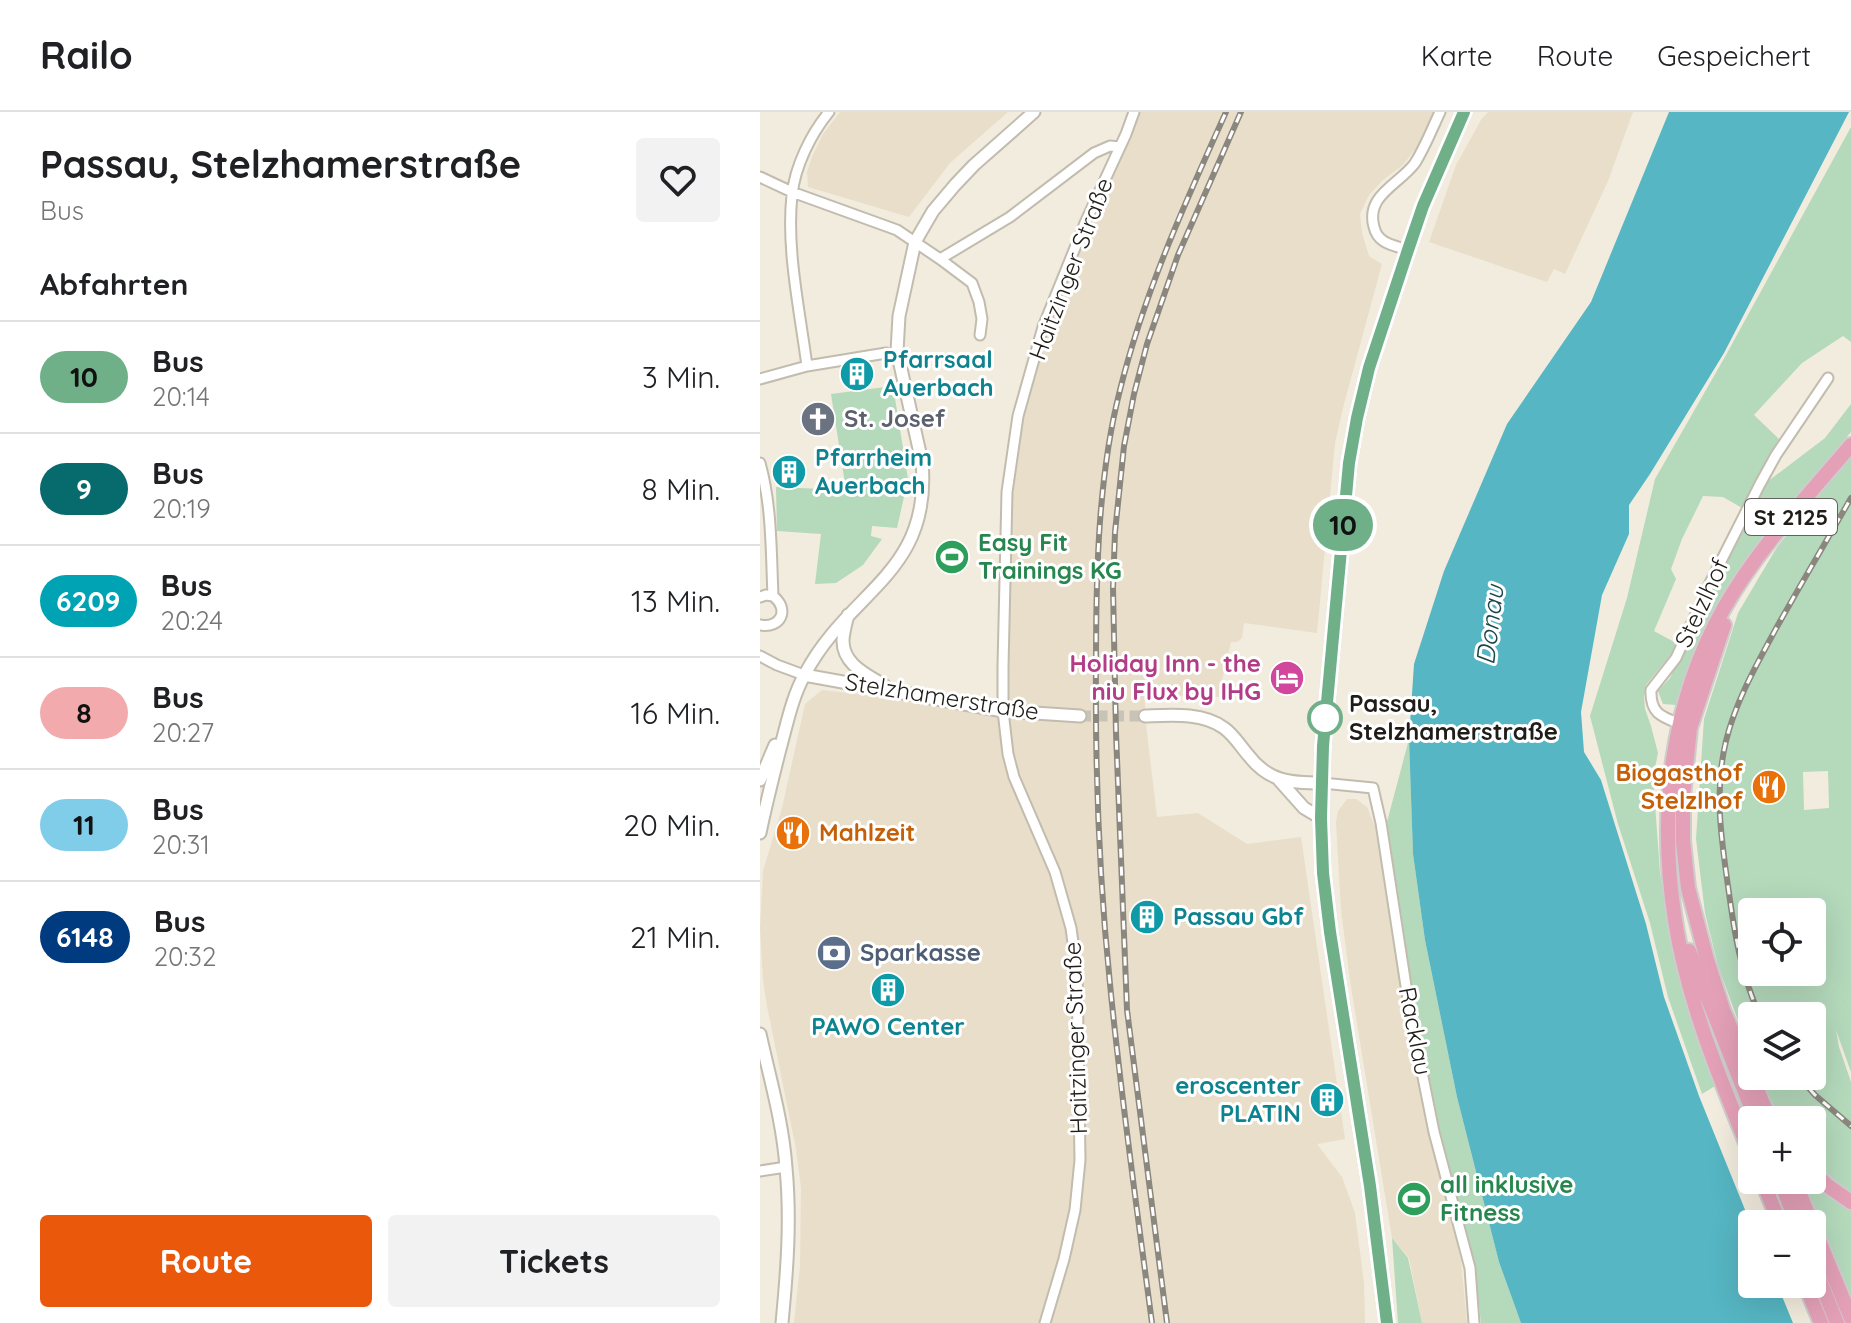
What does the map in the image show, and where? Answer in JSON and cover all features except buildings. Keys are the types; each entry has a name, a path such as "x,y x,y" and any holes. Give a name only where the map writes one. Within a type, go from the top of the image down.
{"main road":[{"path":"1387,1323 1370,1186 1323,873 1321,818 1328,682 1350,452 1369,368 1423,206 1464,112"},
{"name":"St 2125","path":"1673,905 1669,808 1695,668 1725,607 1765,547 1851,445"},
{"name":"St 2125","path":"1684,726 1683,841 1688,888 1723,1010 1764,1106"},
{"path":"1673,905 1750,1106"},
{"path":"1673,905 1686,972 1738,1122"},
{"path":"1826,1184 1851,1202"},
{"path":"1800,1194 1851,1318"},
{"path":"1826,1296 1837,1323"},
{"path":"1811,1298 1821,1323"}],"street":[{"path":"807,366 790,239 792,192 806,148 829,112"},
{"path":"760,780 804,675 824,642 896,565 914,532 924,479 897,351 899,316 915,242 933,211 955,185 1034,112"},
{"name":"Haitzinger Straße","path":"1045,1323 1075,1210 1080,1160 1077,972 1071,928 1059,884 1014,777 1008,754 1003,711 1007,492 1018,416 1043,327 1134,112"},
{"path":"1408,250 1386,244 1376,236 1372,222 1373,209 1379,196 1406,174 1414,163 1440,112"},
{"path":"940,259 1010,217 1094,153 1110,146 1120,147"},
{"path":"760,177 792,192 897,230 940,259 972,283 982,319 980,335"},
{"path":"760,379 807,366 886,353"},
{"name":"Stelzlhof","path":"1684,726 1652,707 1651,690 1676,658 1765,474 1828,378"},
{"path":"760,463 766,483 773,596"},
{"path":"760,597 773,596 782,609 781,617 772,626 760,625"},
{"path":"848,615 843,642 851,662 892,690"},
{"path":"760,656 804,675"},
{"name":"Stelzhamerstraße","path":"804,675 1003,711 1080,716"},
{"path":"760,828 791,707"},
{"path":"1145,716 1177,714 1209,720 1225,728 1251,759 1279,780 1304,808 1321,818"},
{"path":"1279,780 1322,783"},
{"name":"Racklau","path":"1322,783 1373,788 1410,1012 1434,1132 1470,1268 1474,1323"},
{"path":"760,1034 780,1120 786,1167 788,1252 782,1323"},
{"path":"760,1171 786,1167"}],"shaded area":[{"path":"840,112 1008,112 950,163 909,217 808,187 807,172 812,157 823,134"},
{"path":"1133,112 1434,112 1419,144 1403,165 1369,195 1360,214 1369,256 1382,264 1335,443 1317,633 1244,623 1242,638 1231,642 1220,689 1224,697 1148,695 1145,651 1145,716 1157,817 1198,813 1247,844 1301,837 1345,1139 1317,1144 1342,1177 1355,1213 1364,1283 1365,1323 794,1323 800,1266 801,1188 767,1006 760,928 763,871 782,808 805,704 822,690 1004,711 1009,470 1038,342"},
{"path":"1488,112 1633,112 1608,181 1565,274 1554,269 1547,282 1429,242 1456,165"},
{"path":"1347,799 1356,799 1367,807 1375,827 1424,1109 1461,1261 1467,1323 1422,1323 1409,1258 1392,1238 1341,910 1336,822 1338,811"}],"green space":[{"path":"1851,127 1851,342 1843,336 1802,363 1754,415 1779,439 1742,508 1723,497 1703,496 1671,569 1676,579 1654,631 1676,643 1646,685 1644,698 1658,753 1653,777 1667,920 1679,973 1715,1086 1702,1094 1668,997 1650,923 1618,824 1590,716 1627,598 1655,479"},
{"path":"893,386 908,479 897,528 872,526 871,536 882,539 863,565 836,583 815,584 821,534 777,531 776,487 846,490 831,394"},
{"path":"1851,404 1851,432 1742,564 1689,664 1676,705 1663,704 1658,691 1670,678 1763,485 1825,438"},
{"path":"1851,456 1851,1072 1836,1030 1851,1082 1851,1192 1826,1173 1826,1106 1774,1106 1766,1090 1826,1090 1826,1002 1738,1002 1738,1021 1718,966 1705,913 1696,839 1704,719 1738,613 1777,547","holes":["1828,771 1829,808 1804,810 1803,772"]},
{"path":"1409,739 1413,854 1425,940 1457,1097 1499,1262 1521,1323 1481,1323 1475,1269 1440,1131 1416,1011 1387,822"},
{"path":"1826,1188 1851,1209 1851,1303 1826,1239 1826,1210 1813,1210 1806,1194 1826,1194"},
{"path":"1392,1238 1408,1258 1422,1323 1398,1323"}],"water":[{"name":"Donau","path":"1669,112 1849,112 1724,353 1629,505 1629,534 1602,595 1581,712 1584,752 1601,780 1646,924 1664,997 1699,1096 1745,1210 1738,1210 1738,1298 1783,1298 1793,1323 1521,1323 1499,1262 1457,1097 1425,940 1413,854 1409,739 1414,664 1444,571 1507,424 1591,302"}],"tunnel":[{"path":"1080,716 1145,716"}],"railway":[{"path":"1152,1323 1119,1069 1103,904 1096,702 1100,525 1107,456 1130,354 1167,249 1226,112"},
{"path":"1167,1323 1127,1010 1116,733 1115,532 1124,446 1147,344 1178,255 1241,112"},
{"path":"1754,1002 1736,936 1723,850 1720,814 1722,760 1730,726 1748,682 1851,498"},
{"path":"1811,1090 1851,1126"}],"bus line":[{"name":"10","path":"1387,1323 1370,1186 1323,873 1323,746 1350,452 1357,418 1369,368 1423,206 1464,112"}],"place":[{"name":"Pfarrsaal Auerbach","path":"857,374"},
{"name":"St. Josef","path":"818,419"},
{"name":"Pfarrheim Auerbach","path":"789,472"},
{"name":"Easy Fit Trainings KG","path":"952,557"},
{"name":"Holiday Inn - the niu Flux by IHG","path":"1287,678"},
{"name":"Passau, Stelzhamerstraße","path":"1325,718"},
{"name":"Biogasthof Stelzlhof","path":"1769,787"},
{"name":"Mahlzeit","path":"793,833"},
{"name":"Passau Gbf","path":"1147,917"},
{"name":"Sparkasse","path":"834,953"},
{"name":"PAWO Center","path":"888,990"},
{"name":"eroscenter PLATIN","path":"1327,1100"},
{"name":"all inklusive Fitness","path":"1414,1199"}]}
